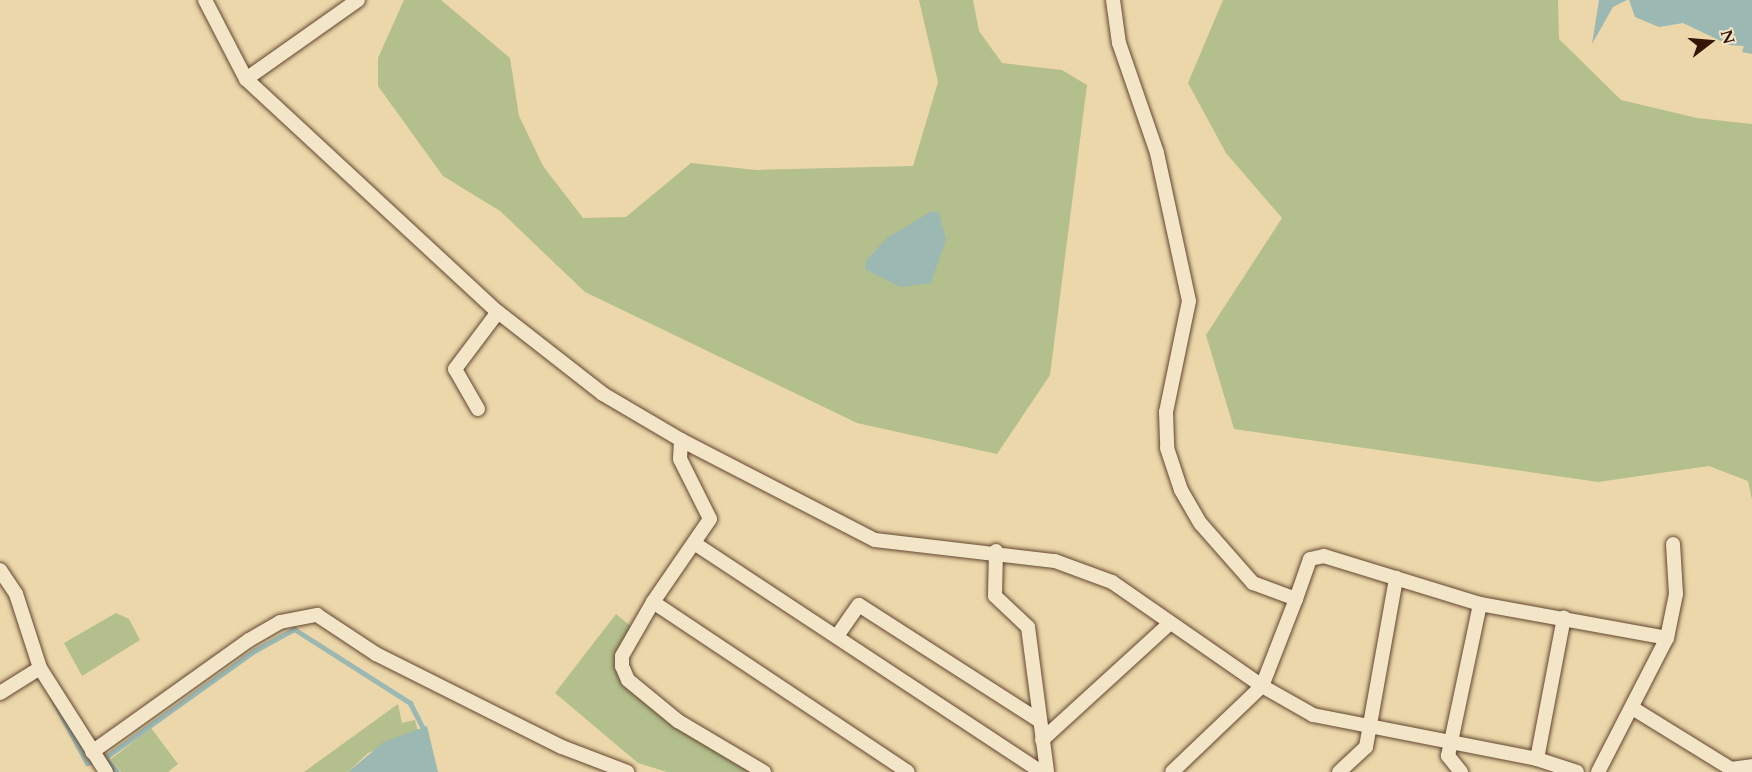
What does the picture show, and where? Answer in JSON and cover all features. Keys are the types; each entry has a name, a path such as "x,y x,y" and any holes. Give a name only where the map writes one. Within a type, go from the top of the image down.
{"street":[{"path":"205,0 246,78 498,312 603,394 681,440 875,540 924,549 996,551 1055,561 1112,582 1262,686 1313,715 1537,759 1577,772"},
{"path":"246,78 358,0"},
{"path":"1113,0 1119,43 1158,153 1189,301 1166,412 1167,448 1201,524 1253,583 1296,599"},
{"path":"478,409 455,369 498,312"},
{"path":"681,440 680,459 710,519 653,602 622,656 628,680 678,721 764,772"},
{"path":"694,543 1041,772"},
{"path":"1598,772 1634,709 1667,638 1676,594 1673,544"},
{"path":"996,551 995,596 1028,627 1047,772"},
{"path":"1172,772 1262,686 1311,559 1324,556 1480,604 1667,638"},
{"path":"0,570 16,594 36,669 98,762 249,640 280,622 317,615 376,654 562,747 627,772"},
{"path":"1339,772 1366,747 1396,578"},
{"path":"653,602 902,770"},
{"path":"1461,772 1448,756 1480,604"},
{"path":"837,636 859,606 1040,722"},
{"path":"1537,759 1564,618"},
{"path":"1042,740 1170,623"},
{"path":"0,693 36,669"},
{"path":"1634,709 1731,771 1752,766"}],"green space":[{"path":"404,0 441,0 510,58 519,116 543,166 583,218 626,217 691,163 756,170 913,166 938,82 919,0 973,0 979,31 1002,63 1062,70 1087,85 1050,375 997,454 857,423 585,292 500,211 443,176 378,86 378,58"},
{"path":"1223,0 1558,0 1559,39 1621,100 1697,118 1752,124 1752,500 1748,481 1709,466 1598,482 1234,429 1206,335 1282,218 1226,153 1188,83"},
{"path":"116,613 129,619 140,640 82,676 64,643"},
{"path":"616,614 633,628 615,658 616,669 674,725 750,772 667,772 638,763 555,693"},
{"path":"398,704 402,723 415,720 418,732 368,753 348,772 304,772"},
{"path":"151,728 178,764 168,772 121,772 111,759"}],"water":[{"path":"1599,0 1627,0 1613,7 1592,44"},
{"path":"1629,0 1752,0 1752,54 1742,52 1744,46 1729,45 1683,23 1659,27 1635,17"},
{"path":"932,211 939,213 946,239 931,283 900,287 865,269 866,261 887,238"},
{"path":"427,726 438,772 348,772 384,742"}],"waterway":[{"path":"106,757 254,651 294,629 410,703 424,731"},
{"path":"52,698 87,763 96,760"},
{"path":"105,757 117,772"}]}
